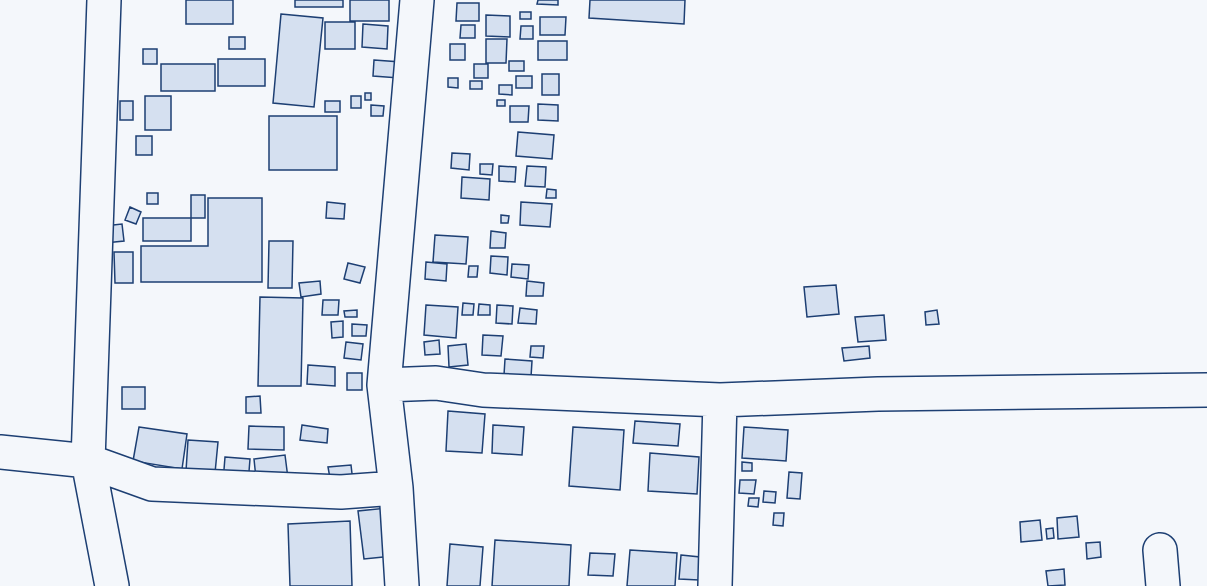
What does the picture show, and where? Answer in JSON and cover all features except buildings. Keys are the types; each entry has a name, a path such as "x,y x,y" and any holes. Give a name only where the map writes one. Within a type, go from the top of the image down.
{"street":[{"path":"104,0 88,461 112,586"},
{"path":"402,586 396,488 384,385 417,0"},
{"path":"384,385 436,383 483,390 720,400 878,394 1207,390"},
{"path":"715,586 720,400"},
{"path":"0,452 88,461 152,484 341,492 396,488"},
{"path":"1160,550 1163,586"}]}
